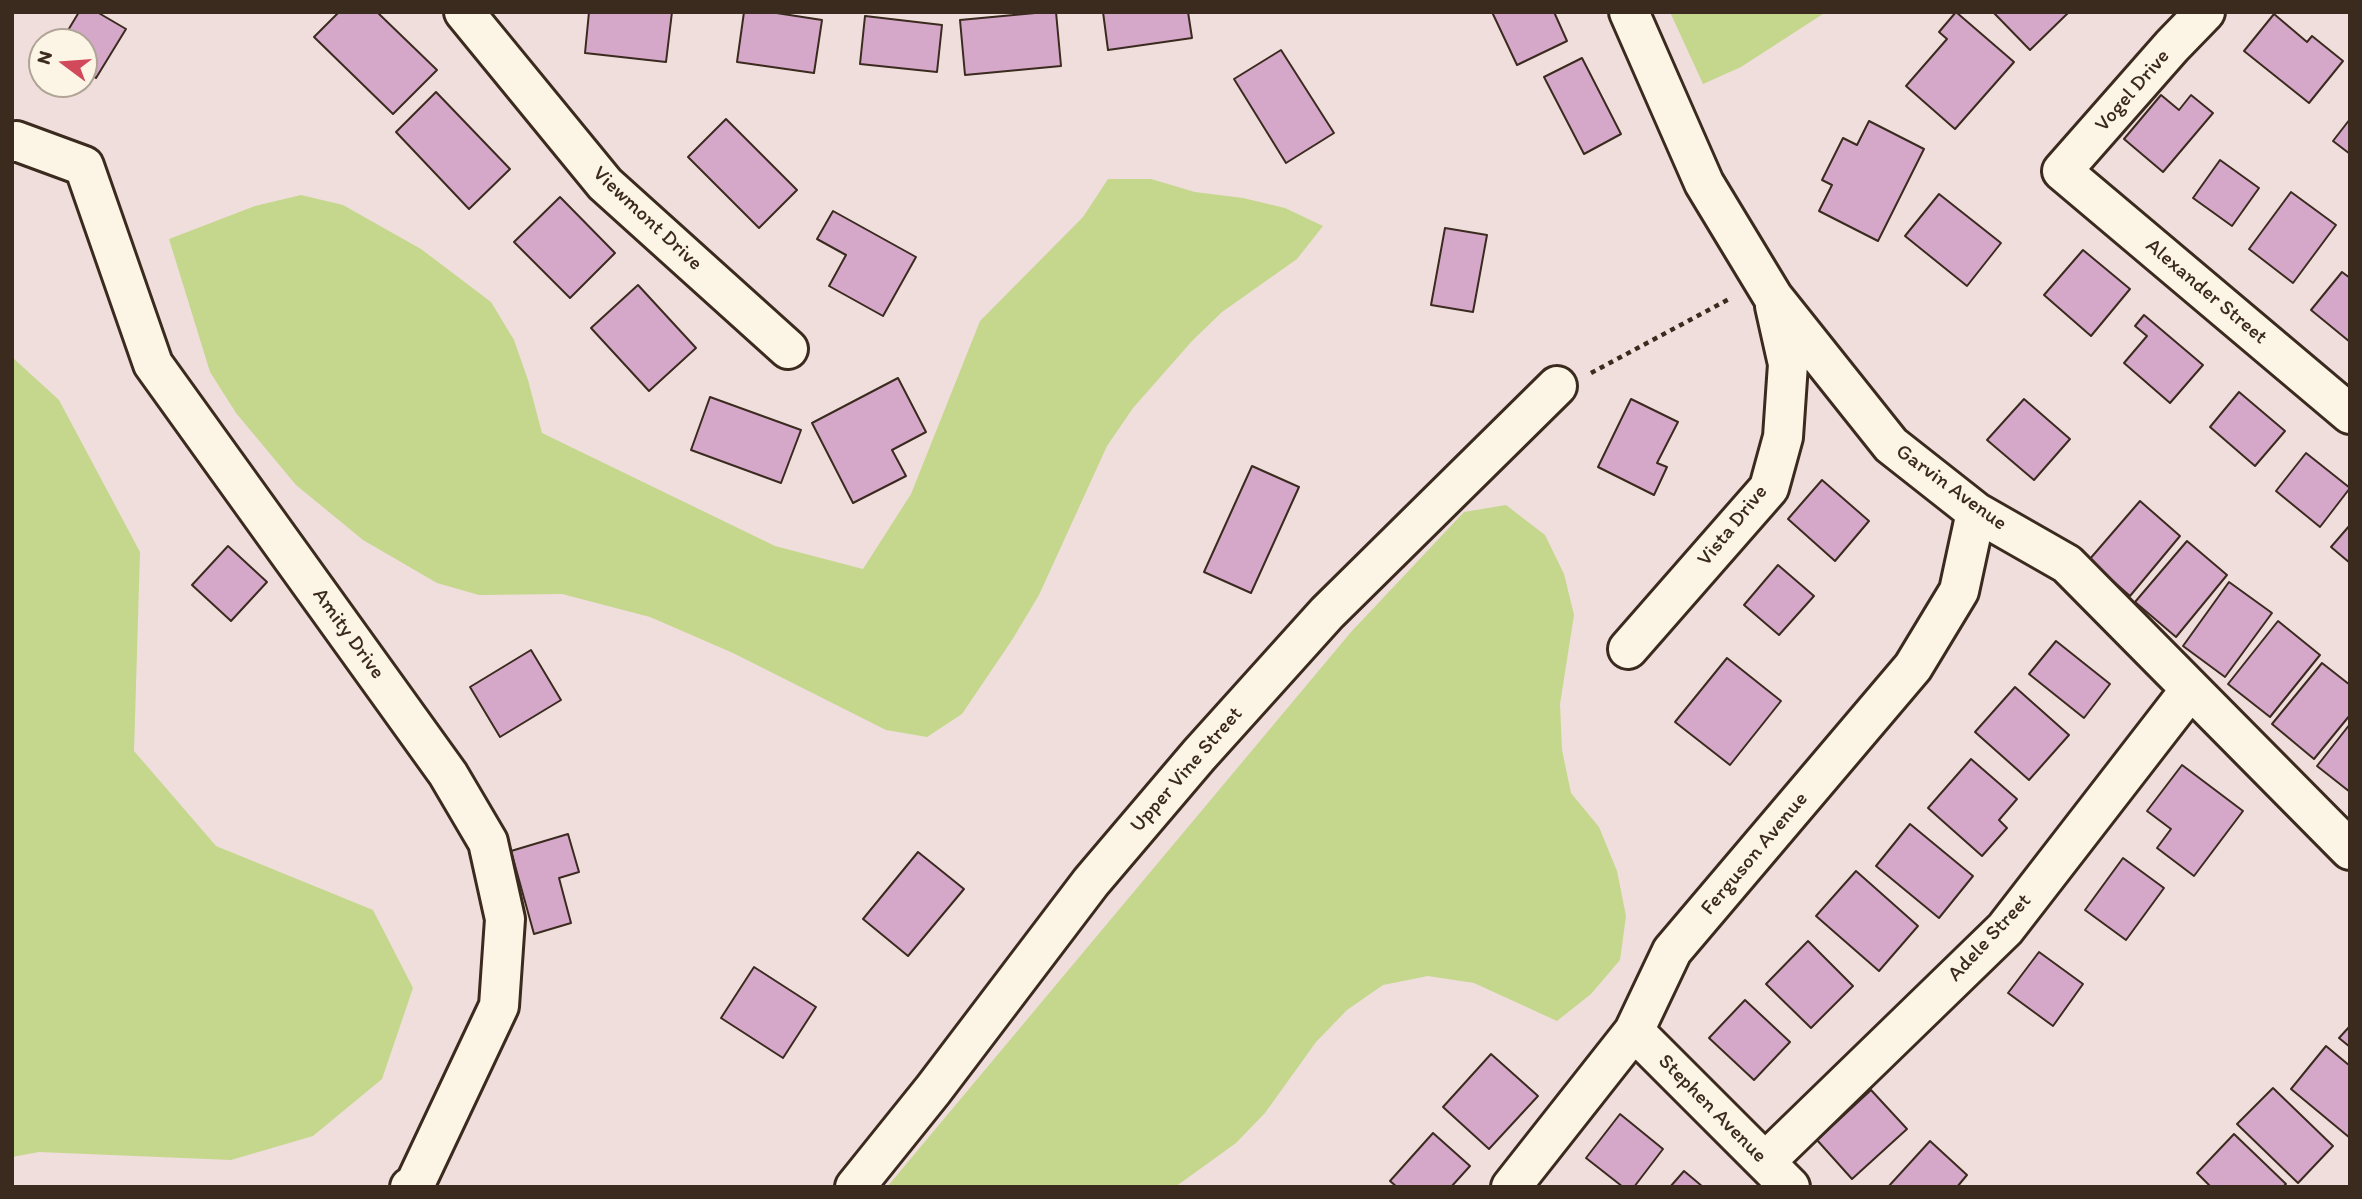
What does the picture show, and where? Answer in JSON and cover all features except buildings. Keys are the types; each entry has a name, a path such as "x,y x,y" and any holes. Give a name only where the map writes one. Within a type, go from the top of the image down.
{"street":[{"name":"Viewmont Drive","path":"464,12 605,184 788,349"},
{"name":"Garvin Avenue","path":"1629,12 1704,183 1773,298 1891,446 1976,512 2067,564 2350,850"},
{"name":"Vogel Drive","path":"2062,171 2205,12"},
{"name":"Amity Drive","path":"12,142 16,141 84,166 153,364 448,774 488,842 505,919 499,1006 414,1186"},
{"name":"Alexander Street","path":"2062,171 2350,414"},
{"name":"Vista Drive","path":"1629,649 1769,488 1783,437 1788,364 1773,298"},
{"name":"Upper Vine Street","path":"855,1187 933,1090 1091,882 1199,755 1327,613 1557,386"},
{"name":"Ferguson Avenue","path":"1518,1184 1634,1031 1672,951 1913,667 1959,591 1976,512"},
{"name":"Adele Street","path":"1777,1175 2005,929 2190,690"},
{"name":"Stephen Avenue","path":"1634,1031 1777,1175"}],"path":[{"path":"1599,370 1733,296"}],"green space":[{"path":"1670,12 1826,12 1741,67 1703,84"},
{"path":"1108,179 1151,179 1195,192 1243,198 1285,208 1323,226 1297,259 1222,312 1192,341 1133,408 1107,446 1039,595 1012,640 962,714 927,737 886,730 733,653 650,617 562,594 479,595 437,583 363,540 296,485 236,413 210,372 169,239 255,206 301,195 343,205 421,249 491,302 514,340 542,433 775,546 863,569 911,494 980,321 1083,217"},
{"path":"12,357 59,400 140,552 134,751 216,846 373,910 413,988 382,1079 313,1136 231,1160 39,1152 12,1157"},
{"path":"1506,505 1545,535 1564,574 1574,615 1560,704 1562,750 1571,793 1599,827 1617,871 1626,916 1620,960 1591,994 1557,1021 1474,983 1428,976 1383,985 1347,1010 1316,1042 1265,1113 1236,1143 1175,1187 887,1187 1351,632 1464,512"}]}
